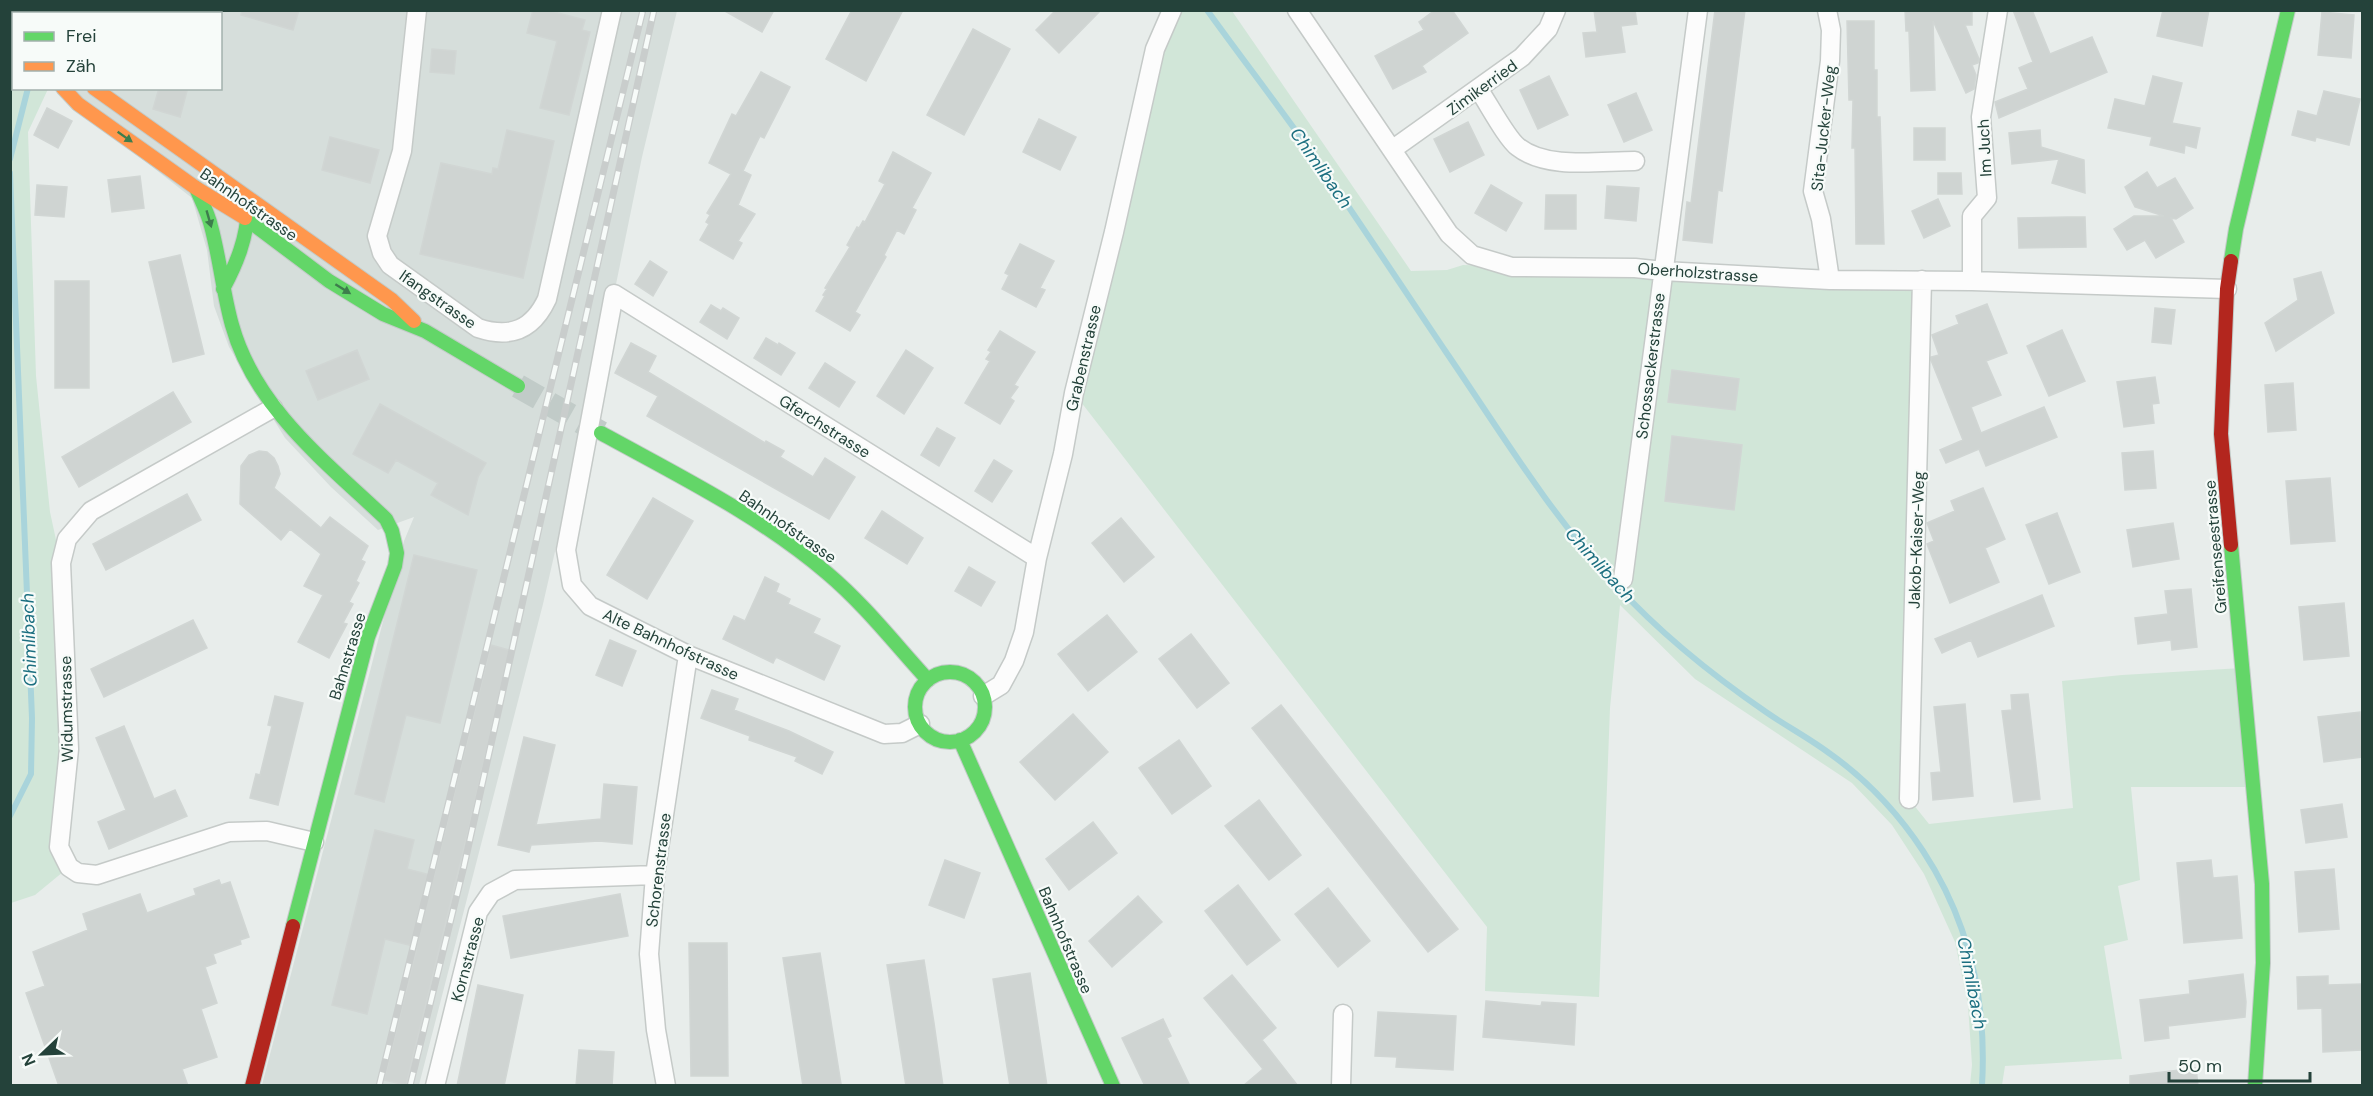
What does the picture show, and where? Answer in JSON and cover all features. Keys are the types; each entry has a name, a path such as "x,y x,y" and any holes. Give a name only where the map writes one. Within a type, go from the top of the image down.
{"street":[{"name":"Ifangstrasse","path":"417,10 402,151 377,236 382,253 390,265 478,328 492,333 506,333 531,322 541,311 546,298 612,10"},
{"name":"Grabenstrasse","path":"983,696 1001,685 1014,661 1023,632 1037,558 1063,454 1074,393 1114,232 1155,49 1172,10"},
{"name":"Oberholzstrasse","path":"1297,10 1449,234 1472,255 1512,267 1635,268 1830,280 1972,281 2228,288"},
{"name":"Zimikerried","path":"1393,149 1479,90 1522,57 1548,29 1556,10"},
{"name":"Schossackerstrasse","path":"1623,579 1698,10"},
{"name":"Sita-Jucker-Weg","path":"1827,10 1831,30 1830,61 1813,191 1821,219 1830,280"},
{"name":"Im Juch","path":"1972,281 1972,216 1987,198 1981,117 1998,10"},
{"name":"Greifenseestrasse","path":"2255,1086 2264,925 2221,434 2228,288 2236,229 2288,10"},
{"name":"Bahnhofstrasse","path":"65,90 78,104 196,188 248,220 295,256 383,314 425,331 518,386"},
{"name":"Bahnhofstrasse","path":"97,90 392,300 425,331"},
{"path":"1479,90 1516,146 1533,156 1550,161 1635,161"},
{"name":"Bahnstrasse","path":"196,188 208,214 232,326 244,358 273,408 291,429 386,519 392,531 397,553 395,566 368,637 252,1086"},
{"path":"223,289 246,256 248,220 245,196"},
{"path":"215,252 230,228 248,220 272,216"},
{"path":"270,253 295,256"},
{"name":"Jakob-Kaiser-Weg","path":"1909,799 1922,280"},
{"name":"Gferchstrasse","path":"614,294 1037,558"},
{"name":"Alte Bahnhofstrasse","path":"614,294 566,550 572,585 590,606 688,655 884,734 902,733 920,724"},
{"name":"Widumstrasse","path":"273,408 91,512 67,539 61,563 69,748 60,847 69,867 78,873 97,875 229,832 267,831 314,842"},
{"name":"Bahnhofstrasse","path":"601,433 721,499 791,544 850,594 928,680"},
{"name":"Schorenstrasse","path":"666,1086 656,1030 649,954 655,875 688,655"},
{"path":"945,672 955,672 972,680 983,696 985,707 978,728 960,740 951,742 933,737 920,724 916,715 917,696 928,680 945,672"},
{"name":"Bahnhofstrasse","path":"960,740 1113,1086"},
{"name":"Kornstrasse","path":"435,1086 478,912 491,893 515,880 655,875"},
{"path":"1341,1086 1343,1014"}],"shaded area":[{"path":"41,10 677,11 642,157 614,294 543,604 419,1085 262,1085 404,541 414,517 378,530 331,487 285,438 229,347 214,306 207,250 192,198 54,90 222,90 222,12 40,12"}],"green space":[{"path":"1172,11 1232,11 1411,271 1447,270 1463,265 1922,280 1909,799 1929,824 2073,808 2062,681 2242,668 2252,787 2131,787 2140,880 2118,886 2128,940 2104,946 2122,1059 2005,1066 2002,1085 1970,1085 1972,1065 1968,1005 1955,942 1924,874 1892,825 1852,783 1695,679 1620,605 1610,708 1599,997 1485,991 1487,927 1074,393"},
{"path":"10,70 12,71 12,90 48,90 28,132 36,376 50,512 61,563 59,847 69,867 35,895 11,903"}],"building":[{"path":"242,10 299,10 293,30 241,15"},
{"path":"533,10 547,10 585,20 582,30 590,32 569,115 540,108 557,41 527,33"},
{"path":"723,10 774,10 762,32"},
{"path":"852,10 903,10 866,81 826,59"},
{"path":"1056,10 1101,10 1059,53 1036,30"},
{"path":"1435,10 1452,10 1468,33 1422,66 1426,72 1393,89 1375,56 1424,30 1419,22"},
{"path":"1594,10 1635,10 1637,24 1621,26 1625,52 1586,57 1583,33 1597,32"},
{"path":"1715,10 1745,10 1722,191 1718,190 1712,243 1683,240 1687,202 1691,203"},
{"path":"1905,10 1972,10 1972,25 1965,25 1979,59 1978,63 1972,65 1976,75 1974,89 1966,93 1933,21 1935,90 1911,91 1909,31 1906,31"},
{"path":"2013,10 2032,10 2050,54 2092,37 2107,72 1999,118 1995,102 2028,89 2019,68 2033,62"},
{"path":"2163,10 2209,10 2202,46 2157,36"},
{"path":"2322,12 2354,15 2351,58 2318,55"},
{"path":"1847,21 1874,21 1874,70 1877,70 1877,117 1880,117 1884,244 1856,244 1855,148 1852,148 1853,100 1849,100"},
{"path":"973,29 1010,49 964,135 927,115"},
{"path":"432,49 456,51 454,74 430,72"},
{"path":"761,72 790,87 764,138 760,136 743,171 751,175 738,205 755,214 738,241 742,243 733,259 700,240 709,224 706,222 710,215 707,213 731,174 709,163 732,114 736,116"},
{"path":"1549,76 1568,115 1538,129 1520,90"},
{"path":"2153,76 2182,83 2172,123 2200,128 2196,148 2185,145 2184,153 2150,145 2152,137 2108,128 2115,99 2145,106"},
{"path":"158,90 187,91 180,117 153,109"},
{"path":"2324,91 2360,99 2349,145 2316,137 2315,141 2292,135 2298,111 2317,116"},
{"path":"1636,93 1652,130 1624,142 1608,105"},
{"path":"47,108 72,121 58,148 34,135"},
{"path":"1039,119 1076,137 1060,170 1023,152"},
{"path":"1468,122 1484,155 1450,172 1434,139"},
{"path":"1914,128 1945,128 1945,160 1914,160"},
{"path":"507,130 554,141 523,278 420,254 441,163 492,174 493,168 498,169"},
{"path":"2040,130 2041,147 2084,160 2085,193 2052,183 2059,159 2012,164 2009,133"},
{"path":"330,137 379,150 370,183 322,170"},
{"path":"893,152 931,173 912,208 916,210 904,234 897,230 884,255 886,257 855,312 860,315 850,331 816,311 825,296 823,295 827,289 825,288 850,247 847,245 857,227 859,228 863,221 865,222 885,184 879,181"},
{"path":"2147,172 2157,188 2175,178 2193,208 2176,219 2171,218 2184,242 2156,258 2145,240 2127,250 2114,229 2134,216 2164,216 2135,207 2125,187"},
{"path":"1938,173 1961,173 1962,194 1938,194"},
{"path":"140,176 144,208 112,212 108,180"},
{"path":"37,185 67,187 64,217 35,215"},
{"path":"1491,185 1522,203 1506,231 1475,213"},
{"path":"1607,186 1639,188 1636,221 1605,218"},
{"path":"1546,195 1576,195 1576,229 1545,229"},
{"path":"1938,199 1950,226 1924,238 1912,211"},
{"path":"2085,217 2086,247 2019,248 2018,218"},
{"path":"1020,244 1054,261 1040,288 1045,290 1036,307 1002,289 1009,275 1005,273"},
{"path":"180,255 204,354 173,362 149,262"},
{"path":"650,261 667,272 653,296 635,284"},
{"path":"2321,272 2334,313 2276,351 2265,323 2298,300 2294,279"},
{"path":"55,281 89,281 89,388 55,388"},
{"path":"1987,304 2007,353 1986,361 2001,395 1971,407 1981,433 2044,407 2057,437 1986,466 1979,449 1946,463 1940,450 1963,440 1931,360 1931,357 1939,355 1932,335 1959,324 1956,316"},
{"path":"711,305 721,311 723,308 739,318 727,339 700,322"},
{"path":"2155,308 2175,310 2171,344 2152,342"},
{"path":"2062,330 2085,381 2049,396 2027,346"},
{"path":"1000,331 1035,352 1014,385 1018,387 1010,398 1014,401 1000,424 965,403 990,361 986,359 991,352 988,350"},
{"path":"766,338 795,353 781,375 754,358"},
{"path":"631,343 656,356 648,372 765,443 766,441 784,451 780,457 813,477 825,458 855,477 829,519 647,416 658,396 615,373"},
{"path":"357,350 369,379 318,400 306,371"},
{"path":"906,350 933,368 904,414 877,396"},
{"path":"825,363 855,382 839,407 809,388"},
{"path":"1672,370 1739,379 1735,410 1668,402"},
{"path":"2155,377 2159,403 2152,404 2154,423 2124,427 2117,382"},
{"path":"2293,383 2296,430 2268,432 2265,385"},
{"path":"173,392 191,422 79,487 62,457"},
{"path":"380,404 486,463 478,477 468,515 431,495 438,483 396,460 388,473 353,454"},
{"path":"937,428 955,438 939,466 921,455"},
{"path":"1672,436 1742,445 1734,510 1665,501"},
{"path":"259,451 267,452 278,466 280,474 274,488 321,528 330,517 368,546 361,560 365,562 356,581 359,583 349,602 353,604 343,623 347,624 329,658 298,642 323,595 304,586 321,554 290,529 281,540 240,504 241,466 249,455"},
{"path":"2153,451 2156,488 2125,490 2122,453"},
{"path":"994,460 1012,471 992,502 975,491"},
{"path":"2330,478 2335,541 2291,544 2286,481"},
{"path":"1983,488 2005,539 1985,548 1999,582 1950,603 1927,544 1934,541 1927,523 1955,511 1951,501"},
{"path":"187,494 201,520 106,570 93,544"},
{"path":"653,498 693,521 647,599 607,575"},
{"path":"882,511 923,538 907,564 865,538"},
{"path":"2057,513 2080,572 2049,584 2026,525"},
{"path":"1121,518 1154,557 1124,582 1092,543"},
{"path":"2173,523 2179,559 2133,567 2127,530"},
{"path":"414,555 477,570 440,723 406,715 384,802 355,794"},
{"path":"969,567 995,582 981,606 955,591"},
{"path":"765,577 779,584 776,592 790,599 788,604 820,619 813,633 840,646 824,680 776,657 773,663 723,639 734,616 745,621"},
{"path":"2191,589 2197,647 2172,650 2171,640 2138,644 2135,618 2168,614 2165,591"},
{"path":"2042,595 2054,626 1978,657 1971,640 1942,653 1935,639"},
{"path":"2344,603 2349,656 2304,660 2299,607"},
{"path":"1107,615 1137,652 1088,691 1058,654"},
{"path":"193,620 207,648 104,697 91,669"},
{"path":"1191,634 1229,683 1197,708 1159,659"},
{"path":"610,640 636,651 622,686 596,675"},
{"path":"491,645 509,650 472,815 406,1085 384,1080 417,947 385,939 367,1014 332,1005 375,830 414,840 407,869 434,876"},
{"path":"712,690 738,699 734,710 789,731 833,752 822,774 795,761 797,757 749,740 750,736 701,718"},
{"path":"2028,694 2040,799 2014,802 2002,711 2012,710 2011,695"},
{"path":"275,696 303,703 278,805 250,798 256,774 260,775 272,726 268,725"},
{"path":"1965,704 1973,796 1933,800 1931,773 1941,772 1934,707"},
{"path":"1281,705 1458,929 1428,952 1252,728"},
{"path":"2360,712 2362,757 2324,762 2318,717"},
{"path":"1073,714 1108,752 1055,800 1020,762"},
{"path":"124,726 154,799 175,790 187,816 109,849 98,822 126,810 96,738"},
{"path":"524,737 555,745 536,825 601,819 604,784 637,787 632,844 599,841 531,845 529,852 498,845"},
{"path":"1179,740 1211,786 1172,814 1139,768"},
{"path":"1259,800 1301,855 1269,880 1225,826"},
{"path":"2342,804 2347,837 2306,843 2301,810"},
{"path":"1093,822 1117,853 1069,890 1046,859"},
{"path":"945,860 980,873 964,918 929,905"},
{"path":"2211,860 2213,878 2237,876 2242,938 2184,943 2177,863"},
{"path":"2334,869 2339,929 2299,932 2295,872"},
{"path":"219,880 221,885 230,882 249,937 240,940 241,944 213,954 216,963 205,967 217,1003 201,1009 217,1057 182,1069 188,1086 59,1086 26,993 45,986 33,952 88,930 83,914 140,894 147,913 196,895 194,889"},
{"path":"1238,885 1280,940 1247,965 1205,911"},
{"path":"1328,888 1370,941 1338,967 1295,914"},
{"path":"620,894 628,936 511,958 503,916"},
{"path":"1138,896 1162,922 1112,967 1089,941"},
{"path":"689,943 727,943 728,1076 691,1076"},
{"path":"820,953 841,1084 803,1086 783,958"},
{"path":"924,960 943,1086 906,1086 887,965"},
{"path":"1030,973 1047,1086 1010,1086 993,979"},
{"path":"2243,974 2245,1017 2168,1026 2169,1038 2145,1041 2140,1000 2190,994 2189,981"},
{"path":"1232,975 1276,1028 1262,1040 1298,1086 1243,1086 1263,1069 1204,998"},
{"path":"2328,976 2328,985 2362,984 2362,1050 2323,1052 2322,1008 2298,1009 2297,977"},
{"path":"478,985 523,995 504,1086 457,1086"},
{"path":"1486,1001 1541,1006 1542,1002 1576,1004 1574,1045 1483,1037"},
{"path":"1378,1012 1456,1016 1453,1070 1396,1067 1397,1057 1375,1056"},
{"path":"1163,1019 1171,1036 1167,1038 1190,1086 1145,1086 1122,1038"},
{"path":"579,1050 614,1052 612,1086 576,1086"},
{"path":"2196,1068 2198,1086 2130,1086 2130,1076"}],"waterway":[{"name":"Chimlibach","path":"1207,10 1316,159 1547,501 1591,557 1632,602 1706,668 1856,774 1892,810 1913,837 1939,878 1952,905 1972,963 1981,1024 1982,1086"},
{"name":"Chimlibach","path":"10,159 27,90"},
{"name":"Chimlibach","path":"10,173 32,718 31,774 10,816"}],"tunnel":[{"path":"518,386 601,433"}],"railway":[{"path":"379,1086 643,10"},
{"path":"410,1086 464,866 654,10"}],"traffic: fast":[{"path":"2231,261 2236,229 2288,10"},
{"path":"196,188 211,226 232,325 243,355 257,382 295,432 386,519 392,531 397,553 395,566 368,637 293,926"},
{"path":"223,289 240,250 246,230 248,208"},
{"path":"245,218 329,281 383,314 425,331 518,386"},
{"path":"601,433 718,497 801,552 854,598 928,680"},
{"path":"2231,545 2262,884 2263,963 2255,1086"},
{"path":"950,672 969,678 979,688 985,707 979,726 969,736 950,742 931,736 921,726 915,707 921,688 931,678 950,672"},
{"path":"960,740 1113,1086"}],"traffic: slow":[{"path":"65,90 78,104 196,188 245,218"},
{"path":"97,90 392,300 414,321"}],"traffic: jam":[{"path":"2231,261 2227,289 2221,434 2231,545"},
{"path":"252,1086 293,926"}]}
